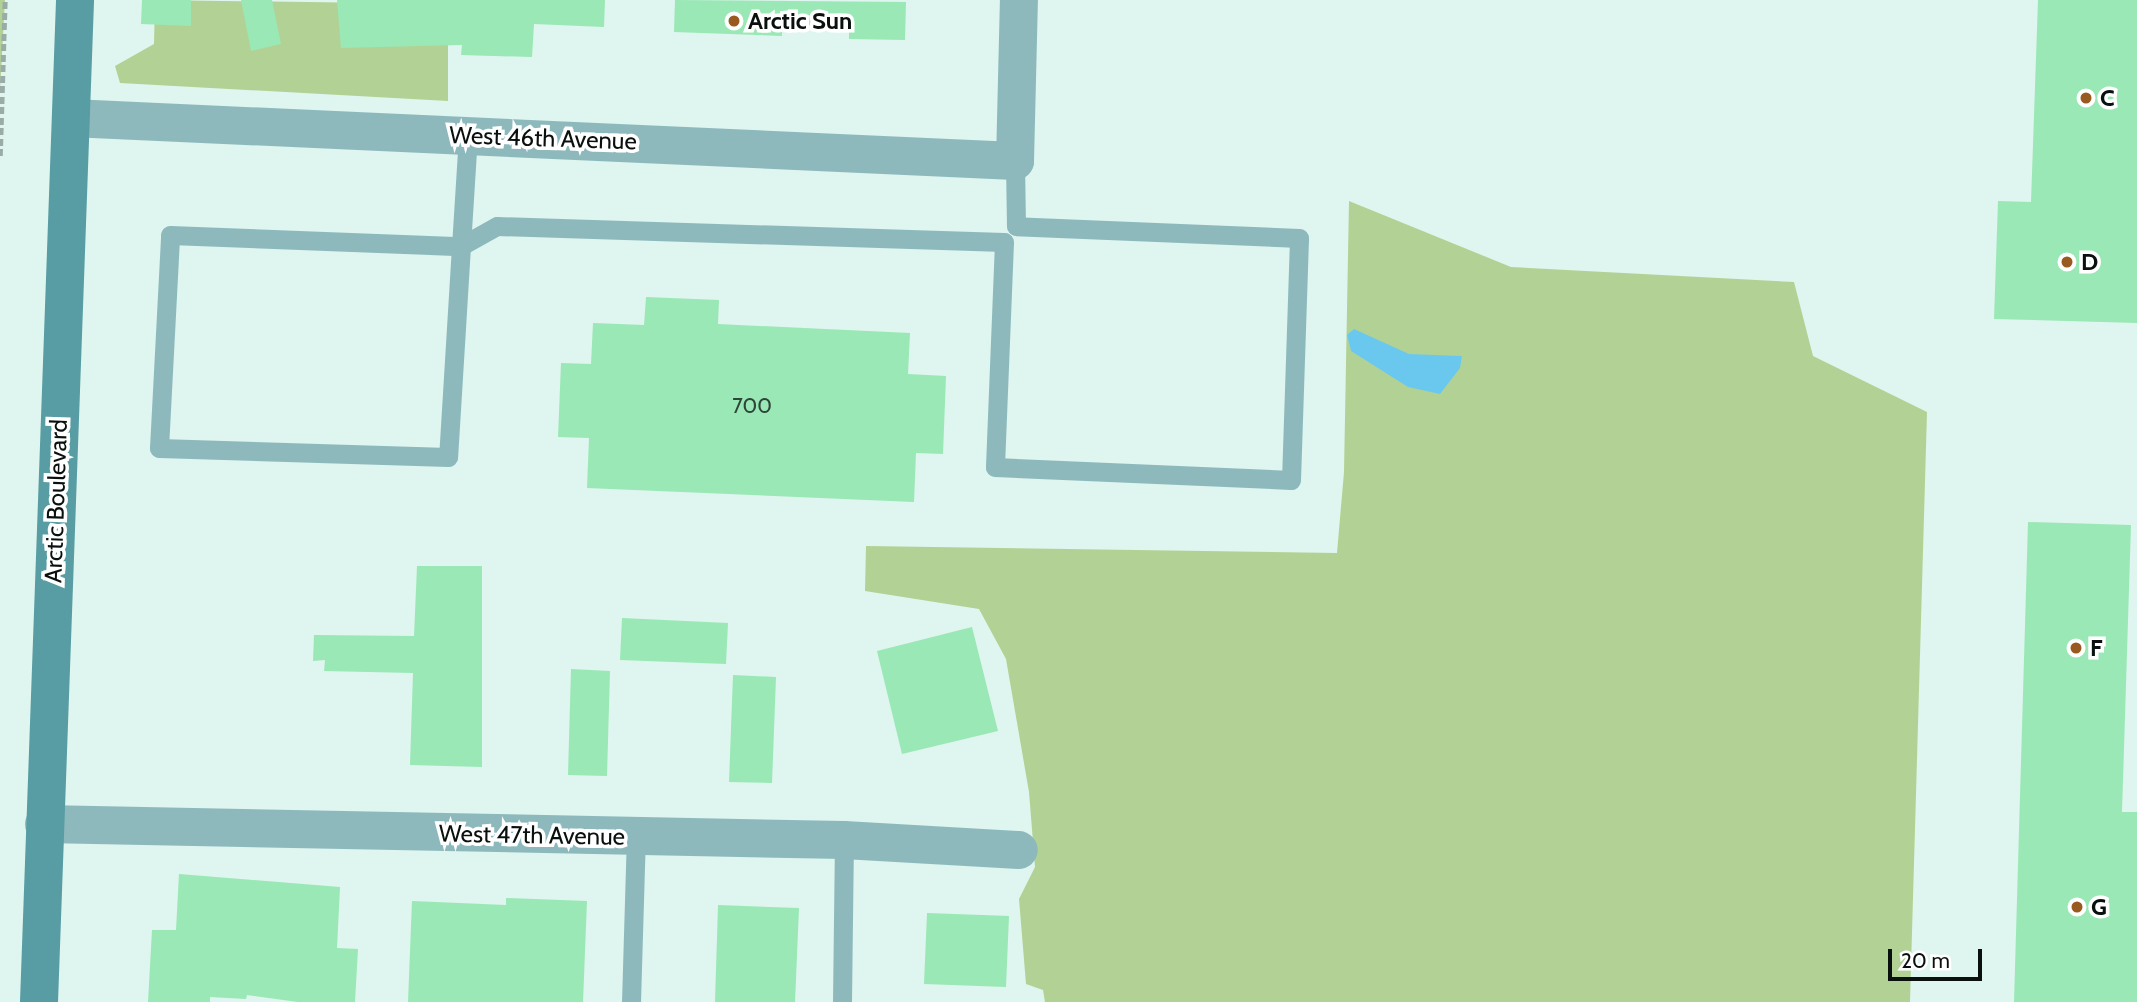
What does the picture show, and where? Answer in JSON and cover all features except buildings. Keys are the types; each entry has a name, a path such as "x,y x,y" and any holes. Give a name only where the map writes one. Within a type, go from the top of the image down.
{"main road":[{"name":"Arctic Boulevard","path":"39,1002 75,0"}],"street":[{"path":"1015,161 1019,0"},
{"name":"West 46th Avenue","path":"71,118 1015,161"},
{"name":"West 47th Avenue","path":"44,824 844,840 1019,850"}],"lane":[{"path":"468,135 461,246 448,457 159,448 170,234 461,246 497,226 1004,242"},
{"path":"1015,161 1016,226 1004,242 995,467 1292,480 1299,238 1016,226"},
{"path":"631,1002 636,836"},
{"path":"842,1002 844,840"}],"path":[{"path":"0,156 5,0"}],"green space":[{"path":"0,0 5,0 0,91"},
{"path":"155,0 448,4 448,101 120,83 115,66 154,44"},
{"path":"1349,201 1511,267 1794,282 1813,356 1927,412 1910,1002 1045,1002 1043,990 1026,984 1019,899 1035,867 1029,792 1006,659 979,609 865,591 866,546 1337,553 1344,472"}],"water":[{"path":"1354,329 1409,354 1462,356 1460,368 1440,394 1408,387 1351,351 1347,335"}],"place":[{"name":"Arctic Sun","path":"734,21"},
{"name":"C","path":"2086,98"},
{"name":"D","path":"2067,262"},
{"name":"F","path":"2076,648"},
{"name":"G","path":"2077,907"}]}
